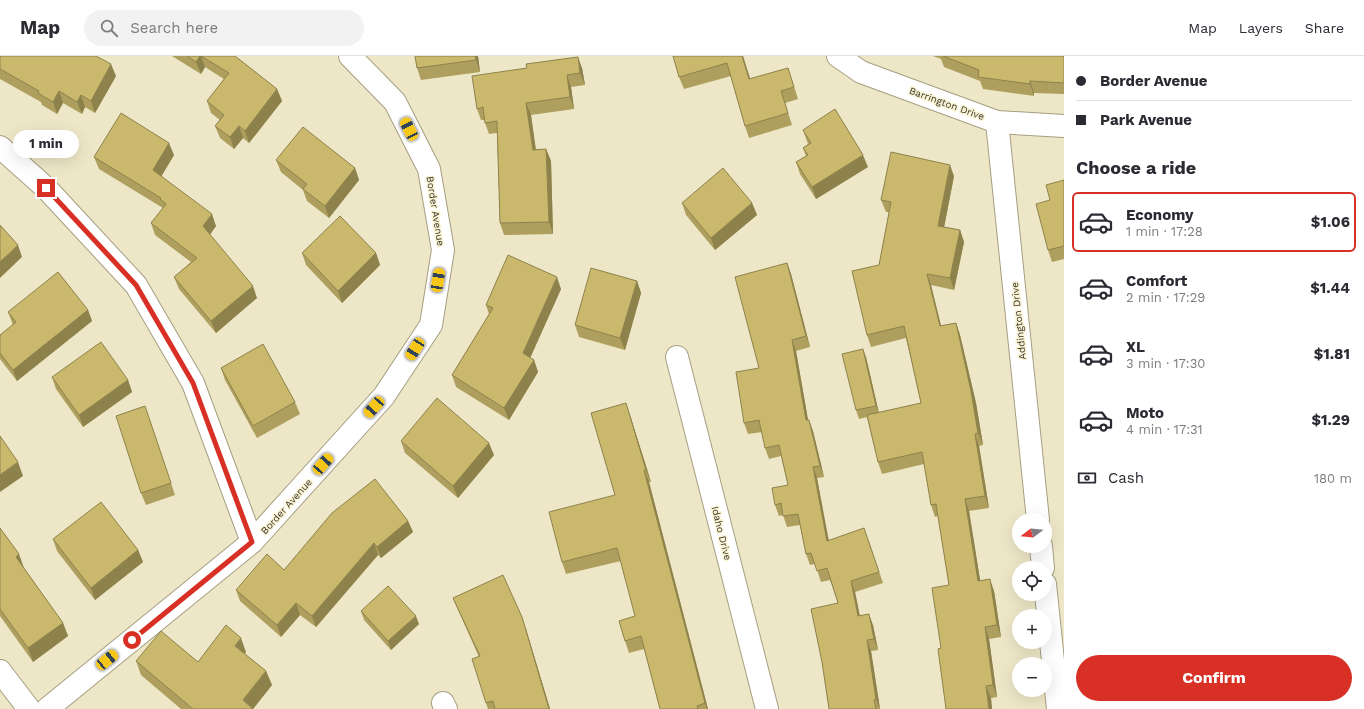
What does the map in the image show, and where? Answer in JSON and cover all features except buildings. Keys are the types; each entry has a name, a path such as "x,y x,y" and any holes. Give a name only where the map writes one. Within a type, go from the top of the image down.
{"street":[{"name":"Border Avenue","path":"47,709 252,542 384,396 431,325 443,250 429,168 395,102 350,56"},
{"name":"Barrington Drive","path":"838,56 861,72 997,122 1064,126"},
{"name":"Addington Drive","path":"997,122 1037,513"},
{"path":"0,146 46,188 136,285 193,383 252,542"},
{"name":"Idaho Drive","path":"677,357 767,709"},
{"path":"1047,601 1058,709"},
{"path":"0,671 29,709"}],"route":[{"path":"46,188 136,285 193,383 252,542 132,640"}]}
